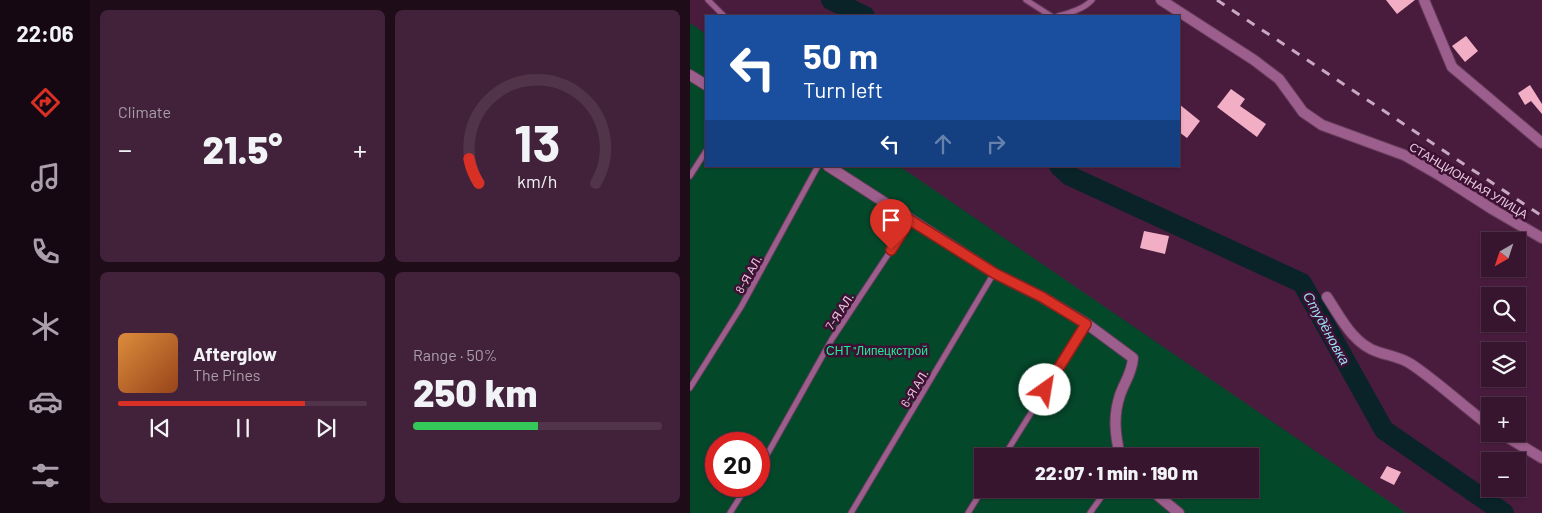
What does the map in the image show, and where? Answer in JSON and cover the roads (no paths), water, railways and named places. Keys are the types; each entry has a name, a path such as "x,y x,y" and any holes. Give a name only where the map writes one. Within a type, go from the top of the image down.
{"street":[{"name":"СТАНЦИОННАЯ УЛИЦА","path":"1161,0 1254,60 1279,80 1303,112 1322,125 1404,155 1439,174 1492,209 1542,238"},
{"path":"1424,0 1452,67 1542,143"},
{"path":"690,75 705,84"},
{"path":"830,167 994,273 1042,297 1086,324 1134,358 1132,370 1114,414 1118,448"},
{"path":"1327,297 1352,334 1362,344 1410,364 1481,419"},
{"path":"1515,442 1542,458"},
{"path":"1161,498 1179,513"}],"lane":[{"path":"708,0 723,15"},
{"path":"1026,0 1049,15"},
{"path":"1062,15 1089,4 1092,0"},
{"path":"690,176 705,153"},
{"name":"8-Я АЛ.","path":"690,388 741,306 817,167"},
{"name":"7-Я АЛ.","path":"770,450 832,340 910,220"},
{"name":"6-Я АЛ.","path":"851,513 994,273"},
{"path":"1009,448 1086,324"},
{"path":"730,513 741,497"},
{"path":"968,513 978,498"},
{"path":"1090,513 1101,498"}],"waterway":[{"name":"Студёновка","path":"831,0 863,15"},
{"name":"Студёновка","path":"1060,167 1070,176 1302,283 1384,430 1504,513"}],"railway":[{"path":"1217,0 1542,216"}],"park label":[{"name":"СНТ \"Липецкстрой","path":"877,350"}]}
